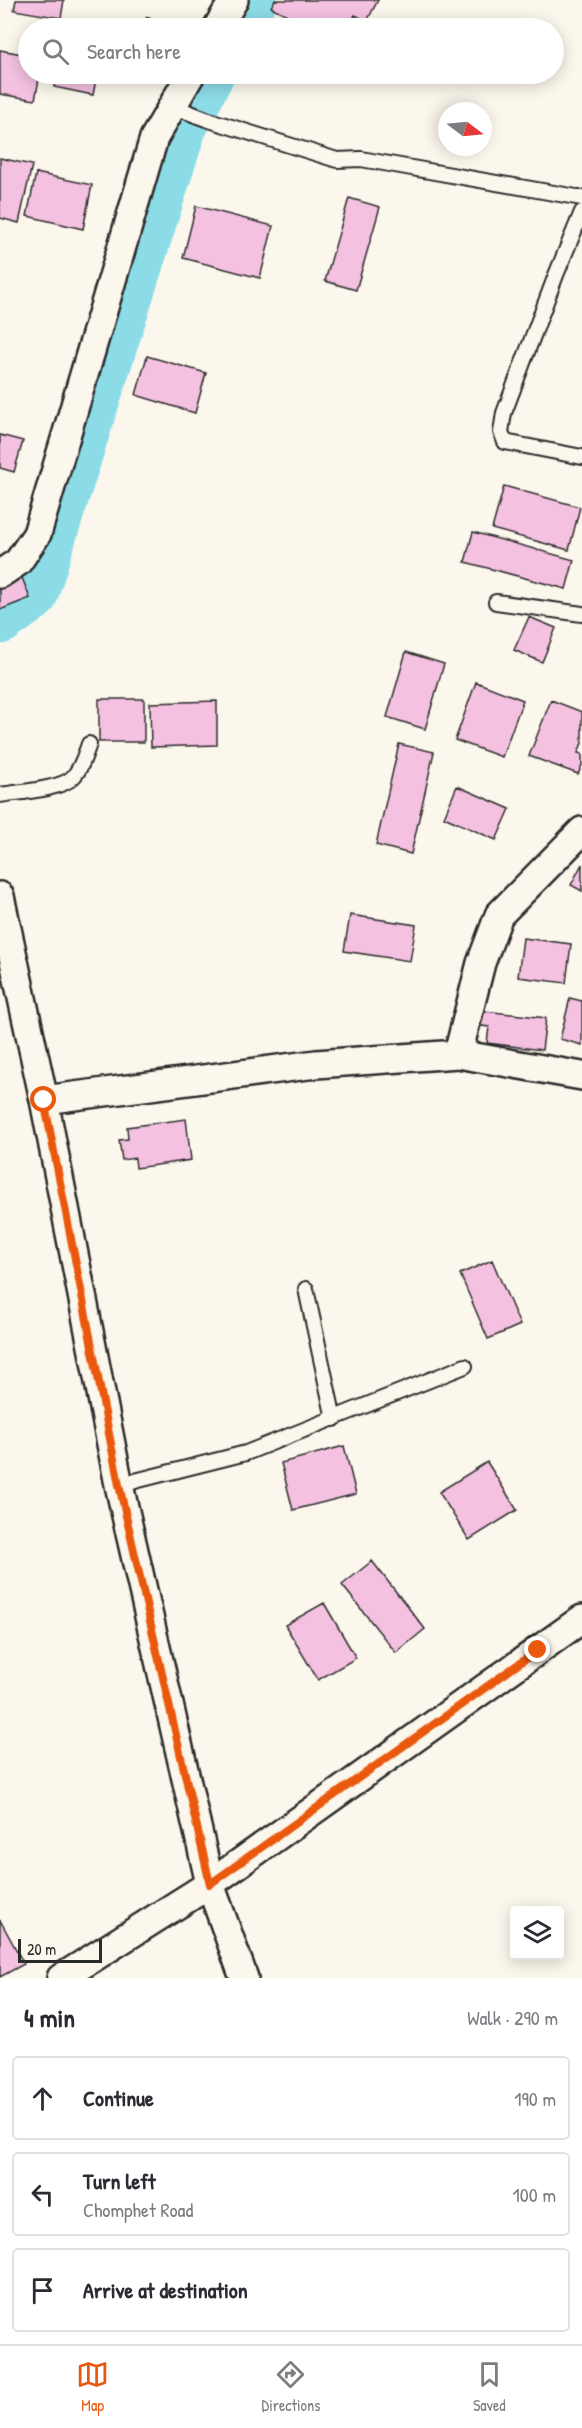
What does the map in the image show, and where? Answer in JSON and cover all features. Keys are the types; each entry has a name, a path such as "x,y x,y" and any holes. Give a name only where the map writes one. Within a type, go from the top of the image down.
{"street":[{"path":"223,18 234,0"},
{"path":"0,573 18,562 37,534 154,138 176,108 187,84"},
{"path":"458,1054 481,963 499,915 582,831"},
{"path":"0,896 44,1100 119,1485 210,1884 244,1978"},
{"path":"44,1100 316,1064 458,1054 582,1076"},
{"path":"61,1978 210,1884 582,1619"}],"lane":[{"path":"176,108 337,160 362,159 582,198"},
{"path":"582,212 512,392 501,432 505,442 582,457"},
{"path":"496,602 582,614"},
{"path":"0,795 57,785 72,779 89,744"},
{"path":"306,1289 334,1419"},
{"path":"119,1485 246,1453 465,1366"}],"building":[{"path":"16,0 64,0 61,18 14,10"},
{"path":"275,0 378,0 369,18 355,15 353,18 293,18 271,7"},
{"path":"0,50 18,53 18,84 38,84 35,100 0,94"},
{"path":"54,84 95,84 93,95 54,87"},
{"path":"0,158 32,165 19,223 0,218"},
{"path":"36,173 92,185 83,229 27,216"},
{"path":"349,198 380,207 356,290 325,281"},
{"path":"196,206 273,226 260,278 183,258"},
{"path":"147,356 206,373 195,413 136,395"},
{"path":"0,435 23,441 14,472 0,468"},
{"path":"504,486 580,507 569,550 492,529"},
{"path":"473,532 574,560 566,589 465,562"},
{"path":"19,570 30,598 0,610 0,578"},
{"path":"529,617 556,628 542,662 514,650"},
{"path":"406,652 444,664 425,729 387,717"},
{"path":"476,682 523,700 502,757 455,740"},
{"path":"99,699 144,699 144,742 99,742"},
{"path":"551,700 582,712 582,743 578,753 582,754 582,765 578,774 529,756"},
{"path":"217,701 217,745 151,747 150,703"},
{"path":"399,744 434,752 411,854 376,845"},
{"path":"457,786 510,809 496,840 444,817"},
{"path":"582,864 582,891 571,885"},
{"path":"350,915 416,925 410,961 344,951"},
{"path":"523,938 571,944 566,983 518,977"},
{"path":"570,998 582,1001 582,1045 560,1039"},
{"path":"476,1010 546,1018 542,1050 487,1043 489,1027 474,1025"},
{"path":"186,1119 191,1160 136,1168 135,1158 122,1160 119,1140 128,1139 127,1127"},
{"path":"492,1260 520,1325 488,1339 460,1274"},
{"path":"344,1446 356,1494 293,1510 281,1463"},
{"path":"487,1462 517,1510 469,1540 439,1492"},
{"path":"372,1561 425,1629 396,1653 342,1585"},
{"path":"324,1603 356,1658 318,1680 285,1625"},
{"path":"0,1920 24,1964 0,1977"}],"waterway":[{"path":"241,18 251,0"},
{"path":"0,619 32,596 181,128 204,84"}],"route":[{"path":"44,1100 119,1485 210,1884 538,1650"}]}
